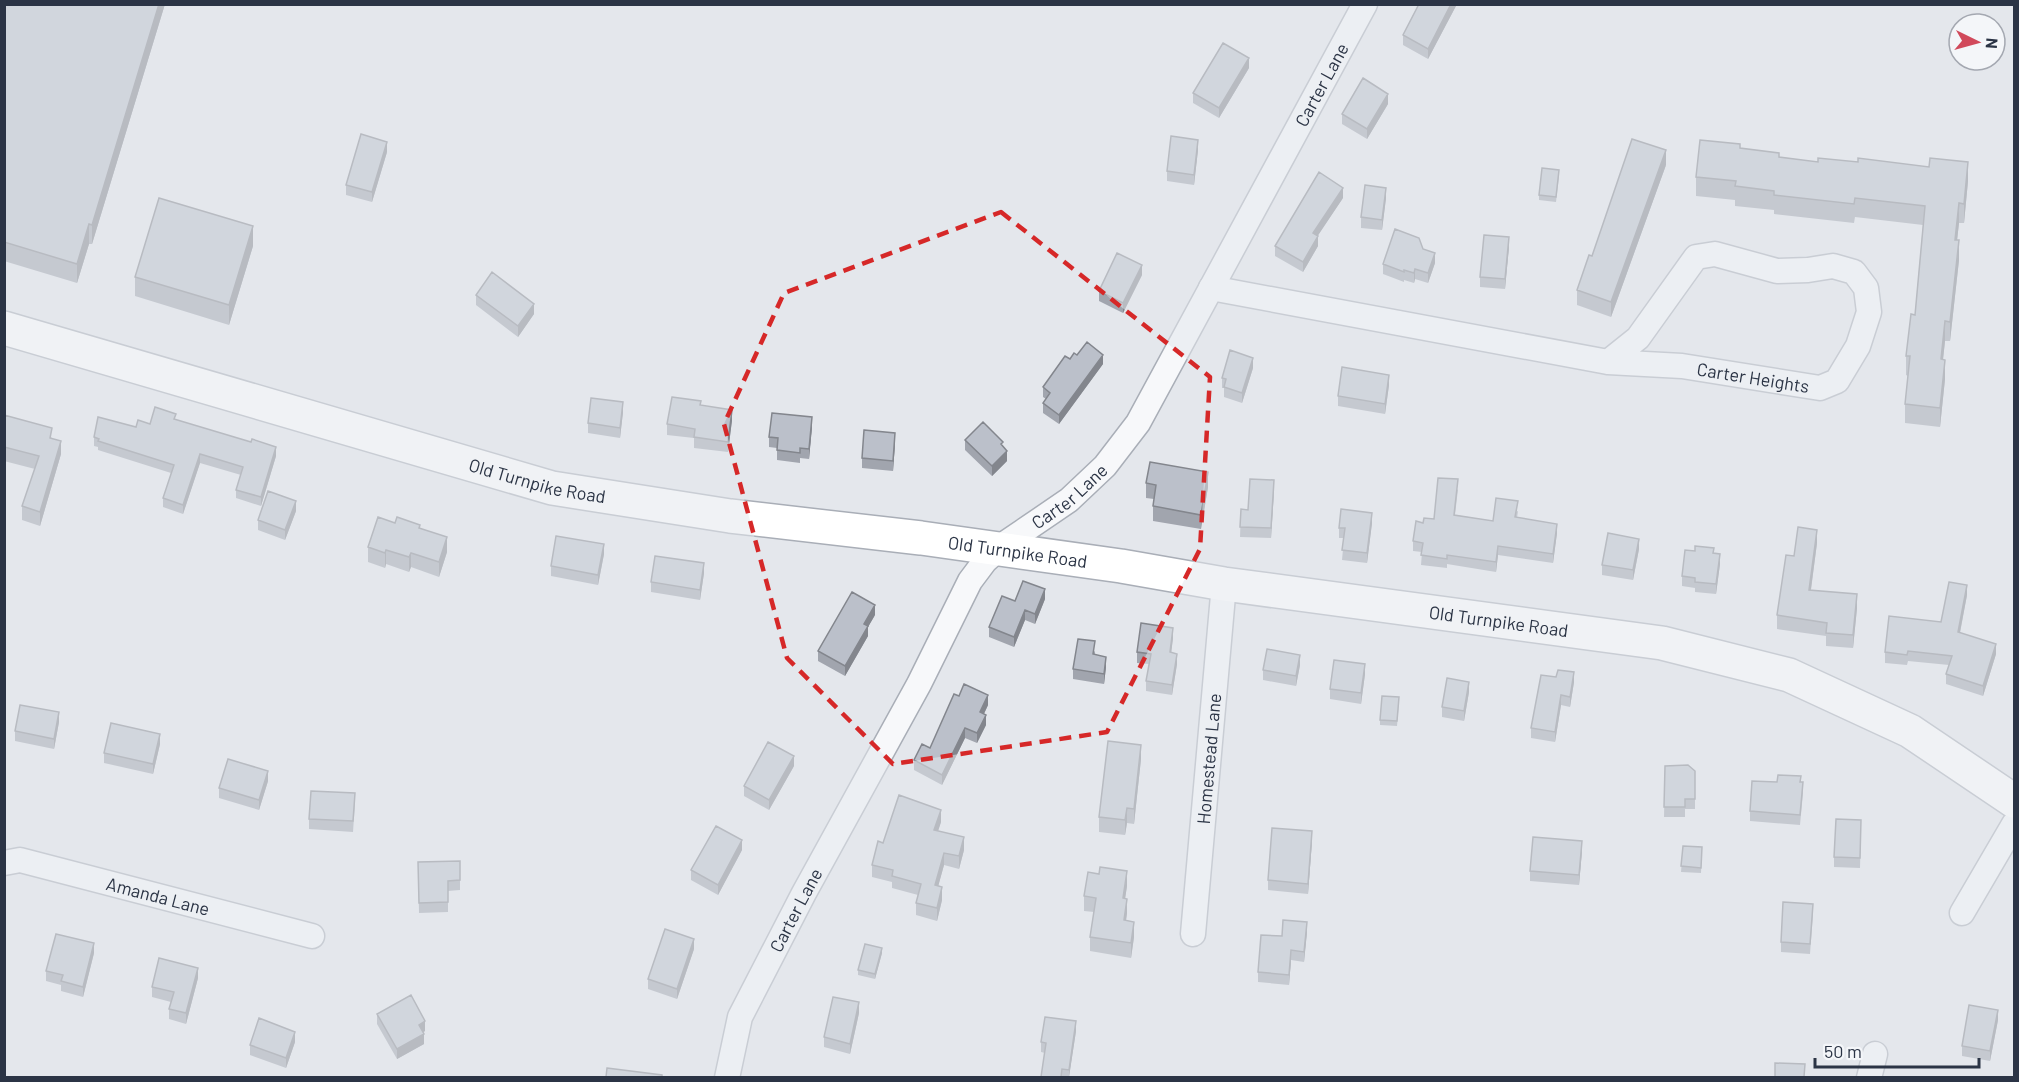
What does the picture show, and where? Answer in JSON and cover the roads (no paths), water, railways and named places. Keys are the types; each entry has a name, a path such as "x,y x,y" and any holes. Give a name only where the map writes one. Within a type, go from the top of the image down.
{"main road":[{"name":"Old Turnpike Road","path":"4,328 552,488 730,516 921,538 1121,566 1224,584 1662,643 1789,675 1910,731 2014,801"}],"street":[{"name":"Carter Lane","path":"727,1077 740,1017 804,893 918,684 970,581 985,561 999,549 1069,500 1106,466 1138,423 1365,4"},
{"name":"Carter Heights","path":"1211,288 1608,362 1682,366 1820,388 1837,381 1858,346 1869,312 1866,288 1854,272 1833,266 1777,271 1715,254 1696,257 1638,338 1608,362"},
{"name":"Homestead Lane","path":"1193,934 1224,584"},
{"path":"1962,913 2014,824"},
{"name":"Amanda Lane","path":"4,863 20,860 312,936"},
{"path":"1869,1077 1875,1054"}]}
